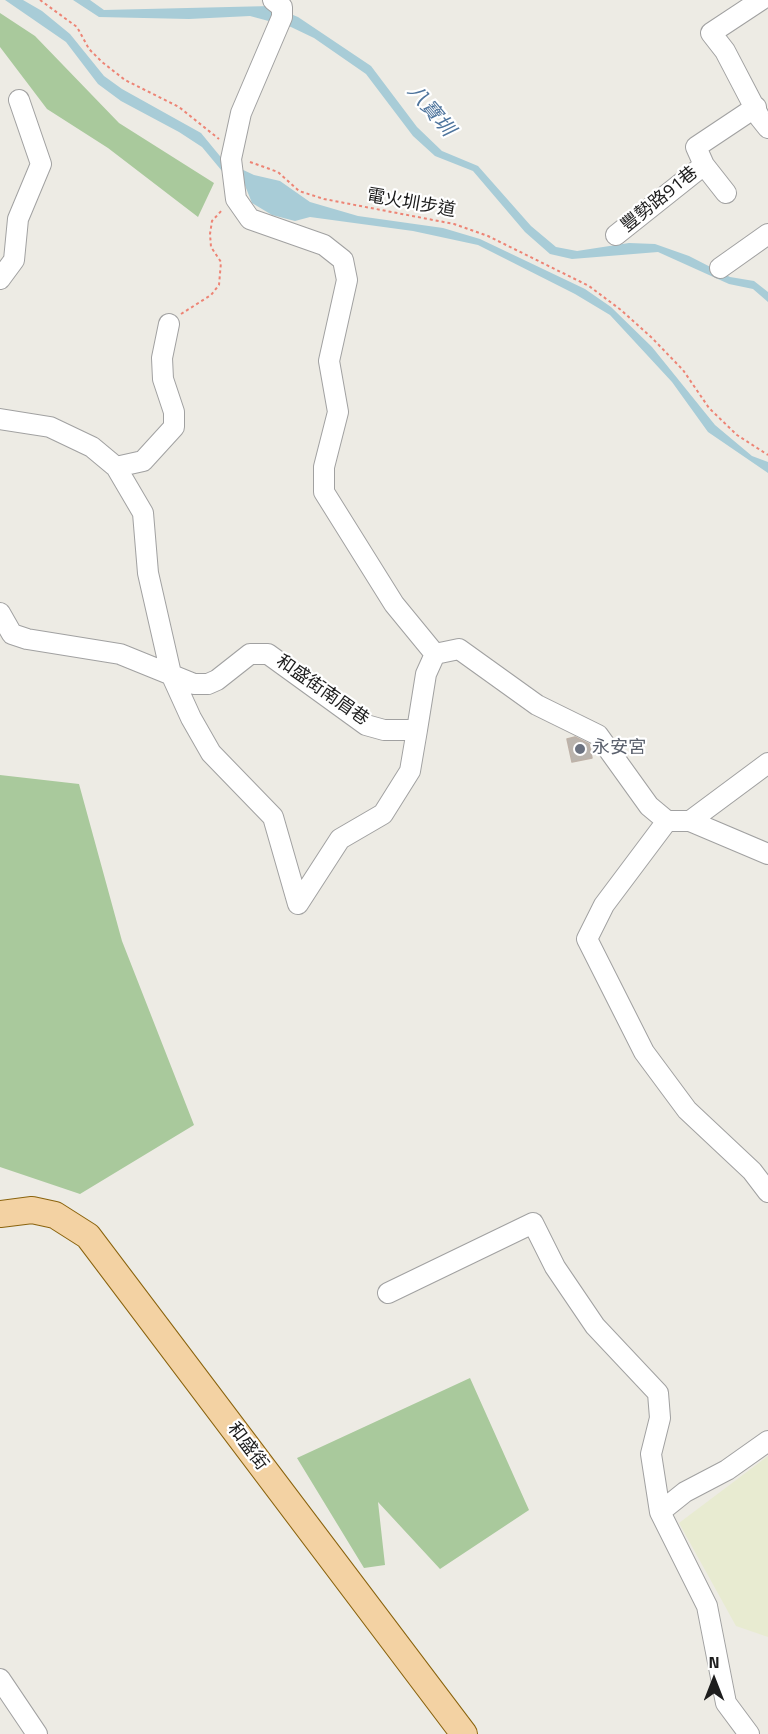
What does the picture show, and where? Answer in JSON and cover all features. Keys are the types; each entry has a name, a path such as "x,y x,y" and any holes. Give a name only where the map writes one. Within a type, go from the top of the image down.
{"main road":[{"name":"和盛街","path":"0,1214 32,1210 55,1215 88,1236 464,1734"}],"street":[{"path":"273,0 282,7 282,17 241,113 231,159 236,199 250,219 324,245 343,260 347,280 329,361 338,412 324,467 324,492 394,604 435,654"},
{"path":"761,0 711,33 725,51 768,128"},
{"path":"0,279 14,260 18,219 41,164 18,100"},
{"name":"豐勢路91巷","path":"726,193 704,165 696,147 756,107"},
{"name":"豐勢路91巷","path":"616,235 704,165"},
{"path":"720,268 768,234"},
{"path":"116,467 143,461 174,427 174,412 163,379 162,358 169,324"},
{"path":"3,424 51,427 92,447 116,467 143,513 148,573 171,674 191,718 211,753 273,817 298,904 340,839 382,814 410,771 426,674 435,654"},
{"name":"和盛街南眉巷","path":"1,616 12,634 27,639 120,654 194,684 208,684 250,654 268,654 366,725 384,730 417,730"},
{"path":"435,654 459,649 537,705 598,735 649,806 667,821 690,821 768,854"},
{"path":"690,821 768,763"},
{"path":"667,821 604,905 586,939 644,1052 687,1110 752,1171 768,1192"},
{"path":"388,1293 533,1223 555,1267 595,1326 658,1393 660,1418 651,1454 660,1512 707,1606 726,1703 749,1734"},
{"path":"660,1512 685,1492 727,1470 768,1442"},
{"path":"0,1679 37,1734"}],"path":[{"path":"40,0 77,27 89,49 125,80 179,107 202,124 220,140 231,159"},
{"name":"電火圳步道","path":"231,159 265,165 278,172 299,191 324,200 433,219 488,236 589,286 621,310 652,338 683,370 716,415 737,435 768,455"},
{"path":"169,324 211,295 219,285 221,262 212,247 212,221 224,207 236,199"}],"green space":[{"path":"0,13 35,36 119,123 214,183 198,217 108,148 47,109 0,47"},
{"path":"0,775 79,784 122,941 194,1125 80,1194 0,1167"},
{"path":"470,1378 529,1510 440,1569 378,1502 385,1565 364,1568 297,1458"},
{"path":"768,1456 768,1637 736,1626 679,1523"}],"water":[{"path":"5,0 23,0 42,11 70,34 104,76 122,89 201,133 224,161 254,175 280,181 310,202 358,216 443,228 480,239 585,289 611,307 652,347 715,425 752,456 768,462 768,473 708,432 672,382 610,315 575,294 478,245 413,231 310,217 295,221 272,215 252,203 244,183 222,171 202,147 121,101 98,84 66,42"},
{"name":"八寶圳","path":"73,0 90,0 104,10 271,6 298,17 371,66 417,127 442,151 478,166 531,226 556,247 577,251 629,243 655,244 689,256 730,277 754,281 768,292 768,302 753,289 729,284 658,252 572,259 550,254 525,232 473,171 435,156 413,136 366,74 314,38 291,27 250,16 189,19 99,17"}],"building":[{"name":"永安宮","path":"575,737 589,744 592,758 572,762 567,739"}],"place":[{"name":"永安宮","path":"580,749"}]}
